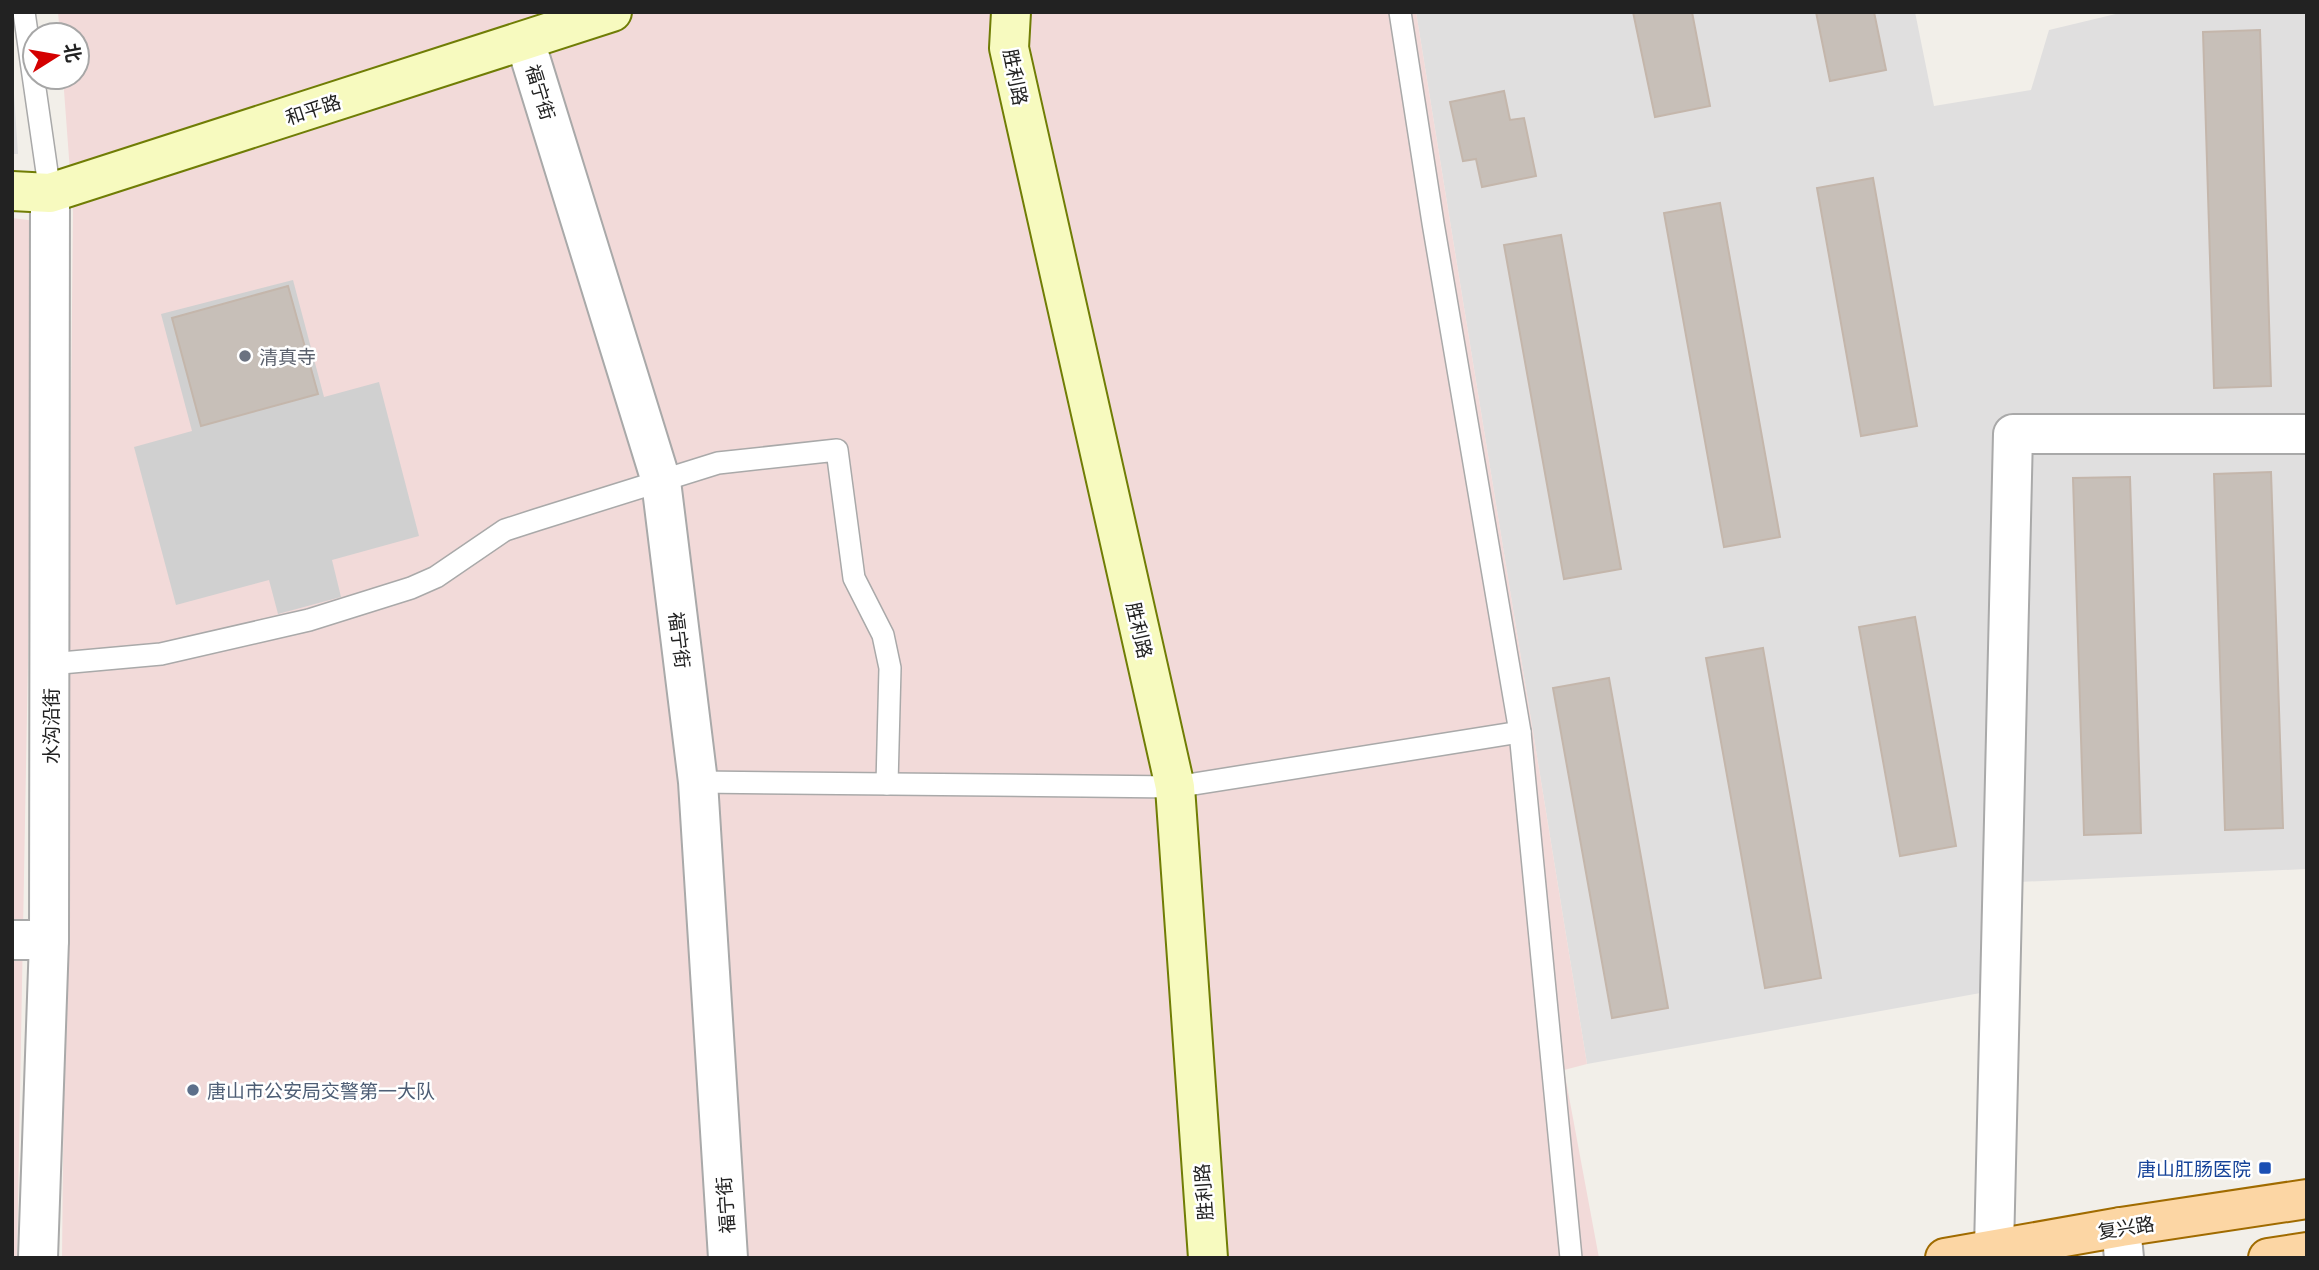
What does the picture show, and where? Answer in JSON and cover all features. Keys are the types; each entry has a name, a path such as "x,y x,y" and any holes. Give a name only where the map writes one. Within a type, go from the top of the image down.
{"main road":[{"name":"复兴路","path":"1945,1258 1994,1249 2123,1242 2307,1199"},
{"path":"2268,1258 2307,1252"}],"street":[{"name":"胜利路","path":"1011,12 1009,48 1175,787 1208,1258"},
{"name":"和平路","path":"12,191 50,193 611,13"},
{"name":"福宁街","path":"525,41 661,481 698,782 728,1258"},
{"name":"水沟沿街","path":"38,1258 31,940 50,664 50,193"},
{"path":"1994,1249 2013,434 2307,434"}],"lane":[{"path":"24,12 50,193"},
{"path":"1400,12 1433,223 1520,732 1572,1258"},
{"path":"50,664 161,654 309,620 411,588 436,577 505,530 718,463 837,450 854,578 883,635 890,668 887,784"},
{"path":"698,782 1175,787 1520,732"}],"shaded area":[{"path":"58,12 1416,12 1587,1064 1564,1070 1599,1258 62,1258 73,212 64,91 91,91 91,21 59,21"},
{"path":"1416,12 1915,12 1934,106 2031,90 2049,30 2124,12 2307,12 2307,869 1998,883 1997,990 1587,1064"},
{"path":"12,64 18,154 12,154"},
{"path":"12,218 36,221 17,1258 12,1258"},
{"path":"293,280 324,397 379,382 419,536 332,560 341,597 278,614 269,580 176,605 134,447 192,431 161,314"}],"building":[{"path":"1633,12 1692,12 1710,106 1655,117"},
{"path":"1816,12 1874,12 1886,70 1830,81"},
{"path":"2260,30 2271,386 2214,388 2203,32"},
{"path":"1504,91 1510,120 1524,118 1536,176 1482,187 1476,159 1463,161 1450,102"},
{"path":"1873,178 1917,426 1861,436 1817,188"},
{"path":"1720,203 1780,537 1724,547 1664,213"},
{"path":"1561,235 1621,569 1564,579 1504,245"},
{"name":"清真寺","path":"288,286 318,394 201,426 172,318"},
{"path":"2271,472 2283,828 2225,830 2214,474"},
{"path":"2130,477 2141,833 2084,835 2073,478"},
{"path":"1915,617 1956,846 1900,856 1859,627"},
{"path":"1763,648 1821,978 1765,988 1706,658"},
{"path":"1609,678 1668,1008 1612,1018 1553,688"}],"place":[{"name":"清真寺","path":"245,356"},
{"name":"唐山市公安局交警第一大队","path":"193,1090"},
{"name":"唐山肛肠医院","path":"2265,1168"}]}
